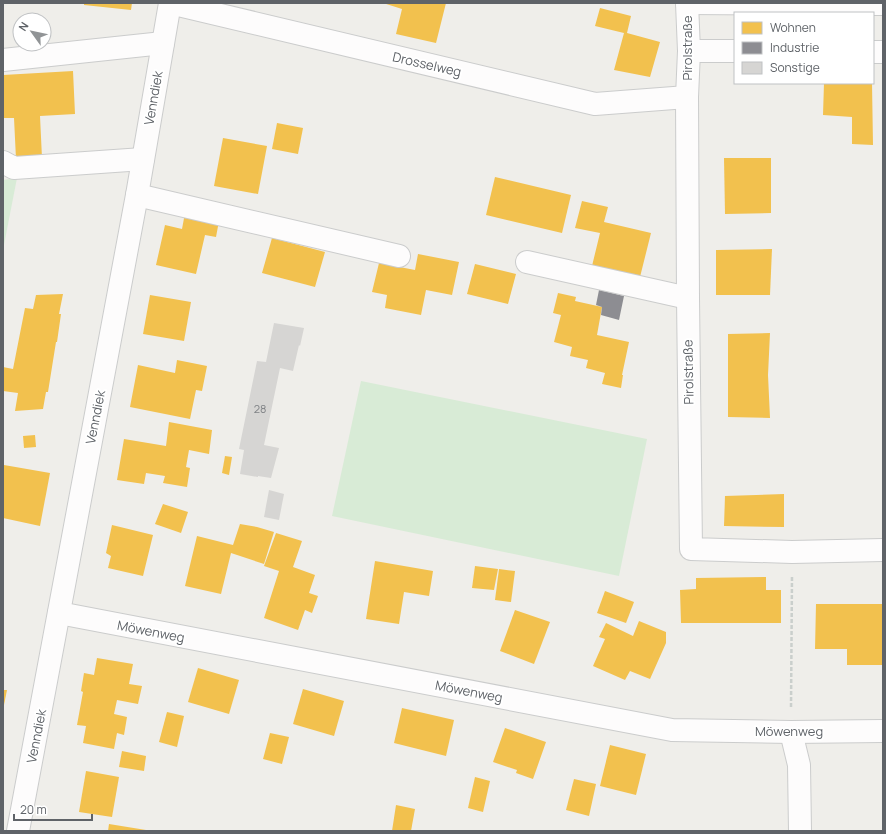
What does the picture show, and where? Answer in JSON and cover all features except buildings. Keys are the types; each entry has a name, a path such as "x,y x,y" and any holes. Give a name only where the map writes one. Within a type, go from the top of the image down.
{"street":[{"name":"Venndiek","path":"18,831 137,195 170,3"},
{"name":"Drosselweg","path":"170,3 595,104 687,97"},
{"path":"687,3 883,4"},
{"name":"Pirolstraße","path":"687,3 689,51 687,97 691,549 792,552 883,550"},
{"path":"3,60 163,43"},
{"path":"689,51 734,51"},
{"path":"3,162 14,168 143,159"},
{"path":"137,195 399,256"},
{"path":"527,262 688,298"},
{"name":"Möwenweg","path":"59,613 672,730 791,732 883,731"},
{"path":"791,732 799,765 800,831"}],"path":[{"path":"791,732 792,552"}],"green space":[{"path":"17,178 3,250 3,180"},
{"path":"361,381 647,439 619,576 332,516"}]}
